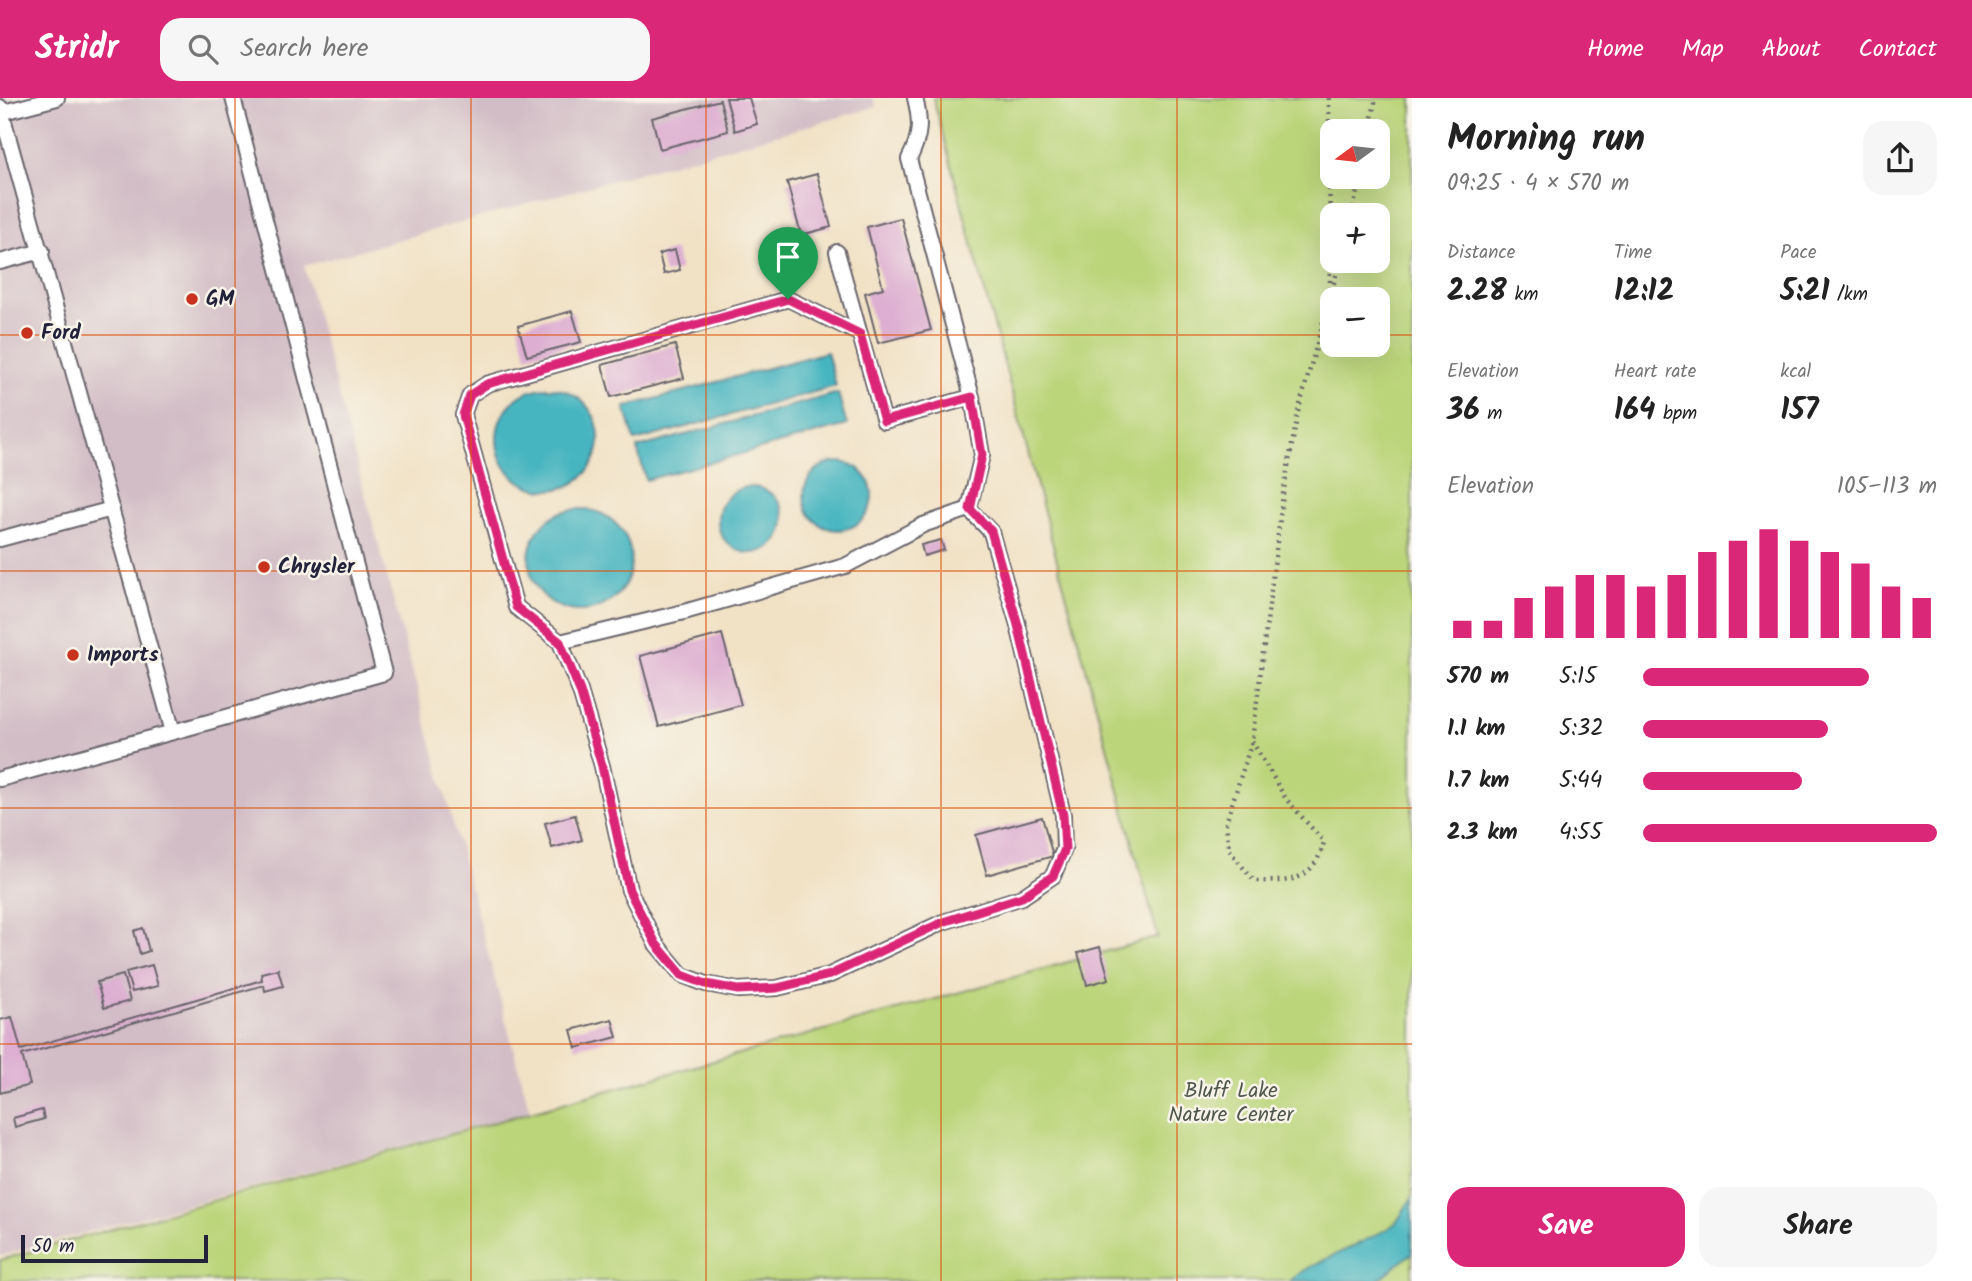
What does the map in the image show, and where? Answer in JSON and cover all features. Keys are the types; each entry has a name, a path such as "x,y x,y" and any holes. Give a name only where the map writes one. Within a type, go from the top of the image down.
{"lane":[{"path":"57,98 1,111 173,732"},
{"path":"0,779 384,673 233,98"},
{"path":"915,98 921,121 919,141 909,159 972,397 982,455 970,509"},
{"path":"0,262 41,251"},
{"path":"837,252 884,421 972,397"},
{"path":"860,334 788,299 487,384 470,395 463,415 516,607 560,642 580,691 602,766 629,890 656,944 682,975 706,984 738,990 777,988 830,975 943,922 1022,897 1053,876 1065,849 1063,815 1018,625 991,531 970,509"},
{"path":"0,540 112,509"},
{"path":"560,642 684,612 845,566 923,525 970,509"}],"path":[{"path":"1329,98 1330,287"},
{"path":"1372,119 1376,98"},
{"path":"1252,741 1286,799 1324,842 1318,863 1293,882 1254,881 1229,850 1226,824 1252,741 1295,425 1320,332"}],"shaded area":[{"path":"0,98 873,98 876,107 304,266 530,1111 0,1256"}],"green space":[{"name":"Bluff Lake Nature Center","path":"933,98 1412,98 1412,1281 0,1281 0,1260 1158,937"}],"water":[{"path":"827,352 836,386 635,441 625,407"},
{"path":"548,388 568,392 584,403 595,419 599,439 595,459 584,475 568,486 548,490 528,486 512,475 501,459 497,439 501,419 512,403 528,392"},
{"path":"838,393 847,425 646,480 637,448"},
{"path":"838,462 851,465 862,472 869,483 872,496 869,509 862,520 851,527 838,530 825,527 814,520 807,509 804,496 807,483 814,472 825,465"},
{"path":"744,487 758,487 770,492 779,501 784,520 782,533 775,544 758,553 744,553 732,548 723,539 718,527 718,513 723,501 732,492"},
{"path":"580,509 600,513 616,524 627,540 631,560 627,580 616,596 600,607 580,611 560,607 544,596 533,580 529,560 533,540 544,524 560,513"},
{"path":"1412,1199 1412,1253 1377,1281 1290,1281 1314,1265 1393,1225"}],"building":[{"path":"726,98 749,98 757,124 735,131"},
{"path":"720,100 728,131 660,149 652,118"},
{"path":"817,174 831,227 801,235 787,182"},
{"path":"901,218 931,330 878,343 865,293 883,288 867,227"},
{"path":"675,250 680,270 664,274 659,254"},
{"path":"572,311 581,342 527,356 518,326"},
{"path":"675,345 684,378 611,397 602,365"},
{"path":"941,540 944,550 924,556 921,545"},
{"path":"722,634 741,705 659,727 640,656"},
{"path":"575,815 582,840 552,848 545,823"},
{"path":"1042,817 1053,856 987,875 976,835"},
{"path":"143,928 149,951 140,954 134,931"},
{"path":"1100,947 1109,979 1087,985 1078,953"},
{"path":"152,965 158,986 132,992 126,972"},
{"path":"278,969 283,986 265,991 264,985 22,1055 30,1085 0,1093 0,1020 12,1017 21,1050 262,980 261,973"},
{"path":"123,975 130,1001 104,1008 97,982"},
{"path":"612,1019 617,1037 576,1048 571,1030"},
{"path":"42,1110 44,1119 15,1127 13,1118"}],"place":[{"name":"GM","path":"192,299"},
{"name":"Ford","path":"27,333"},
{"name":"Chrysler","path":"264,567"},
{"name":"Imports","path":"73,655"}],"route":[{"path":"788,299 860,334 884,421 972,397 982,455 970,509 991,531 1018,625 1063,815 1065,849 1053,876 1022,897 943,922 830,975 777,988 738,990 706,984 682,975 656,944 629,890 602,766 580,691 560,642 516,607 463,415 470,395 487,384 788,299"}]}
